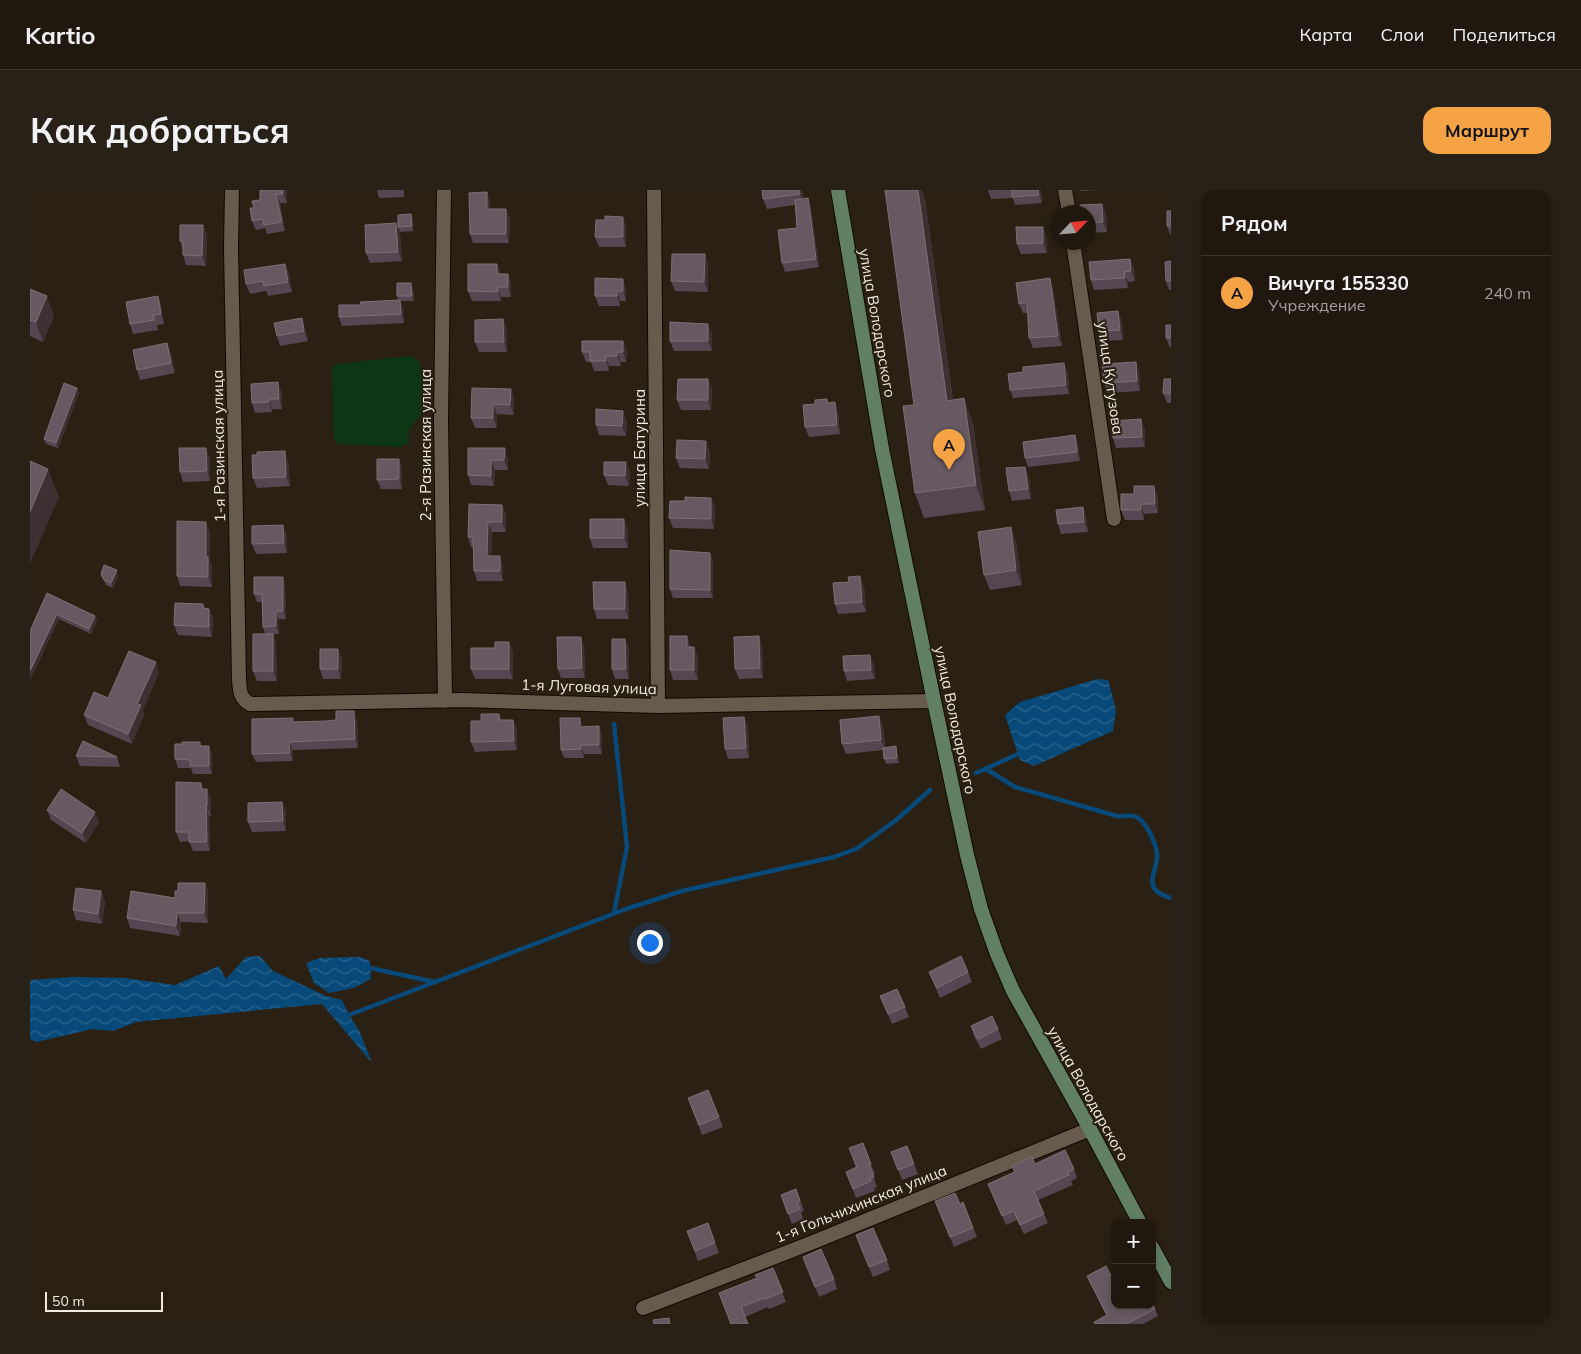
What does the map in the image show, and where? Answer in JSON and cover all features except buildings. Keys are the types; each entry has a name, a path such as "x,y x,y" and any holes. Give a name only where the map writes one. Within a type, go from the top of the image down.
{"main road":[{"name":"улица Володарского","path":"838,190 882,449 934,701 981,909 1013,991 1138,1219"},
{"path":"1156,1254 1171,1282"}],"street":[{"name":"1-я Разинская улица","path":"232,190 239,679 240,694 243,700"},
{"name":"2-я Разинская улица","path":"444,190 441,419 445,701"},
{"name":"улица Батурина","path":"654,190 658,706"},
{"path":"1065,190 1068,205"},
{"name":"улица Кутузова","path":"1074,250 1114,519"},
{"name":"1-я Луговая улица","path":"243,700 250,704 463,700 658,706 934,701"},
{"name":"1-я Гольчихинская улица","path":"643,1308 811,1243 1090,1129"}],"green space":[{"path":"410,356 417,359 421,365 424,409 410,428 408,443 400,447 338,444 334,439 332,368 337,364"}],"water":[{"path":"1097,679 1108,680 1116,710 1113,731 1034,766 1020,760 1005,715 1020,702"},
{"path":"260,956 273,971 326,996 342,1000 359,1030 372,1063 322,1004 136,1022 113,1031 93,1029 36,1042 30,1039 30,980 74,977 124,978 175,985 219,966 226,979 246,957"},
{"path":"360,957 370,961 371,979 354,988 329,993 314,983 306,963 320,958"}],"waterway":[{"path":"614,724 627,847 614,913"},
{"path":"976,773 1018,754"},
{"path":"986,769 1015,787 1117,816 1138,818 1147,827 1156,847 1157,861 1152,878 1154,888 1160,894 1171,898"},
{"path":"349,1015 626,909 682,891 834,857 856,849 895,821 930,790"},
{"path":"370,968 435,982"}],"place":[{"name":"Вичуга 155330","path":"949,470"}]}
